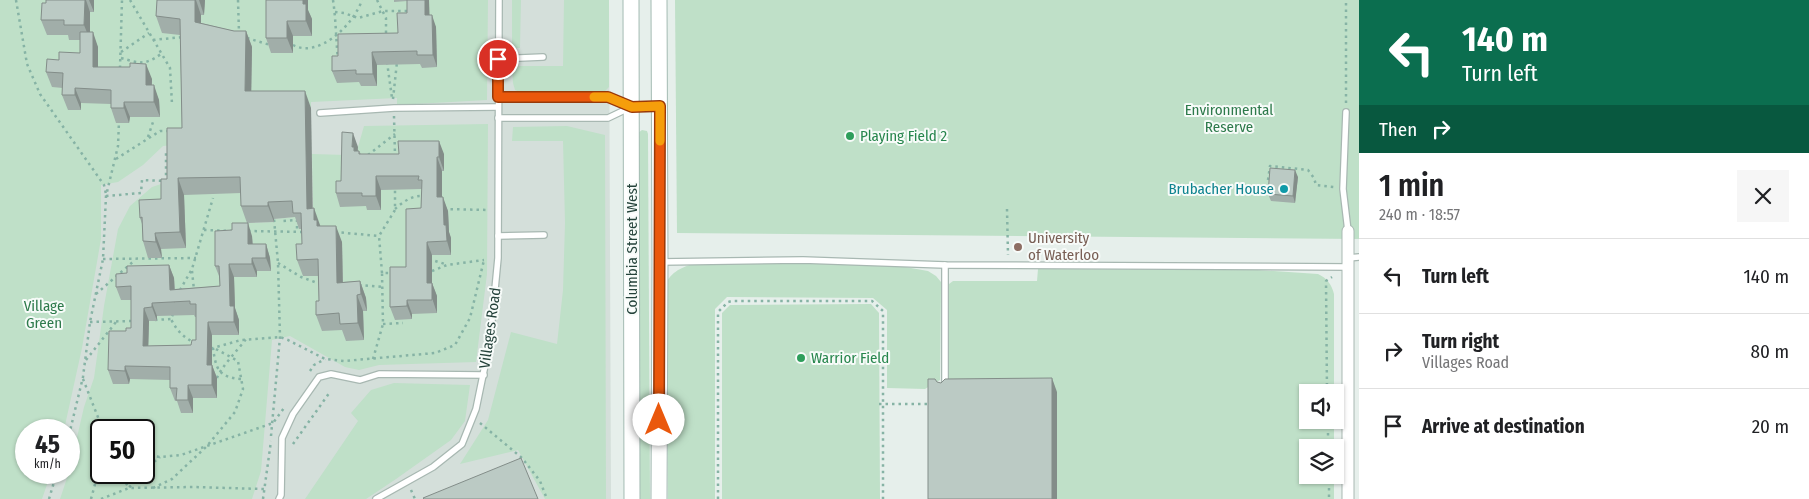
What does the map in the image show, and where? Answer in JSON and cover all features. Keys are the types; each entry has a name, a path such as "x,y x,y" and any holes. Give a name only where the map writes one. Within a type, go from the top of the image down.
{"main road":[{"name":"Columbia Street West","path":"631,0 632,499"},
{"name":"Columbia Street West","path":"659,0 659,499"}],"street":[{"path":"1348,231 1352,261 1348,499"}],"lane":[{"name":"Villages Road","path":"376,499 433,467 462,444 476,409 490,341 498,258 499,0"},
{"path":"498,59 543,57"},
{"path":"498,97 608,97 632,107"},
{"path":"498,118 608,118 632,107 660,106"},
{"path":"320,113 394,108 498,107"},
{"path":"1346,112 1343,189 1348,231"},
{"path":"498,236 544,236"},
{"path":"660,262 803,260 1009,266 1352,261"},
{"path":"945,265 945,392"},
{"path":"279,499 281,495 282,438 293,414 319,377 331,374 360,380 379,374 484,375"}],"path":[{"path":"16,0 27,64 40,94 104,185 106,196"},
{"path":"120,71 122,0"},
{"path":"130,0 170,68 172,104"},
{"path":"238,0 239,36"},
{"path":"333,0 338,61"},
{"path":"293,45 300,49 315,46 335,38 353,17 362,0"},
{"path":"377,0 386,18 386,38"},
{"path":"1346,0 1346,112"},
{"path":"335,12 344,12 358,18 383,11 407,12"},
{"path":"121,53 149,33"},
{"path":"153,40 175,37 189,38"},
{"path":"246,38 279,46"},
{"path":"136,67 151,61 161,53"},
{"path":"386,57 389,87 393,103 397,61"},
{"path":"120,58 142,63"},
{"path":"394,108 395,162"},
{"path":"73,419 83,377 90,322 103,259 106,196 118,146 119,117"},
{"path":"148,138 153,122"},
{"path":"115,160 160,131 176,131"},
{"path":"366,157 395,133"},
{"path":"106,196 141,194 142,180 166,180 166,152 173,151"},
{"path":"1268,180 1270,166 1294,168 1308,170 1314,178 1316,185 1343,189"},
{"path":"394,210 395,181"},
{"path":"373,359 383,324 383,287 379,236 394,210 405,201 417,196 427,196"},
{"path":"180,291 196,258 213,198"},
{"path":"444,209 498,210"},
{"path":"1007,209 1009,266"},
{"path":"282,212 283,221 297,220 297,231"},
{"path":"263,499 273,423 280,337 278,263 274,219"},
{"path":"204,230 236,231"},
{"path":"244,231 312,232"},
{"path":"329,232 379,236"},
{"path":"424,257 447,265"},
{"path":"103,259 196,258"},
{"path":"432,271 447,265 498,258"},
{"path":"96,295 136,259"},
{"path":"205,348 213,348 246,340 280,337 325,359 344,361 436,353 455,345 470,318 484,260"},
{"path":"1328,384 1326,281 1352,261"},
{"path":"278,263 301,277 324,285"},
{"path":"192,269 195,299"},
{"path":"382,274 401,273"},
{"path":"357,285 383,287"},
{"path":"718,499 718,312 728,302 872,301 883,311 881,404 883,499"},
{"path":"171,319 174,310"},
{"path":"150,320 171,319"},
{"path":"171,319 183,337 200,346"},
{"path":"90,322 134,321"},
{"path":"85,361 116,322"},
{"path":"383,324 403,323"},
{"path":"217,378 246,340"},
{"path":"153,488 172,479 207,446 235,412 243,388 238,361 213,348"},
{"path":"213,348 220,372 225,376 241,378"},
{"path":"83,377 98,419"},
{"path":"293,444 330,392"},
{"path":"928,413 929,397"},
{"path":"881,404 928,404"},
{"path":"472,418 492,432 522,458 540,481 547,499"},
{"path":"155,456 181,456 273,423"},
{"path":"155,461 160,457"},
{"path":"49,499 53,484"},
{"path":"91,499 95,484"},
{"path":"126,484 129,488"},
{"path":"129,488 132,484"},
{"path":"1328,484 1329,499"},
{"path":"101,499 129,488 264,489"}],"shaded area":[{"path":"0,0 609,0 611,499 0,499"}],"green space":[{"name":"Village Green","path":"0,0 488,0 487,100 397,105 397,98 311,102 311,108 188,144 163,146 143,165 118,182 101,185 101,239 82,348 66,419 15,419 15,484 47,484 42,499 0,499"},
{"path":"512,0 521,0 520,48 512,48"},
{"path":"564,0 609,0 609,87 603,93 522,93 515,90 512,66 563,66"},
{"name":"Environmental Reserve","path":"675,0 1359,0 1359,239 677,233"},
{"path":"488,124 487,274 476,362 379,365 359,370 345,367 290,336 272,340 261,471 252,499 60,499 65,484 80,484 80,424 94,378 104,306 118,229 130,206 152,187 173,180 246,193 247,223 274,222 274,219 313,215 312,154 346,155 357,161 358,147 364,126"},
{"path":"567,126 605,135 606,499 545,499 518,450 460,464 488,420 511,332 557,344 563,290 565,223 563,141 512,141 513,127"},
{"path":"642,130 647,131 648,134 650,499 640,499 638,133"},
{"path":"701,262 894,265 928,271 941,282 940,380 925,389 887,388 887,310 873,298 727,297 715,309 715,499 668,499 667,281 678,270"},
{"path":"1038,269 1258,270 1318,274 1324,278 1334,294 1334,384 1299,384 1299,429 1334,429 1334,439 1299,439 1299,484 1334,484 1334,499 1057,499 948,392 949,284 953,281 1037,281"},
{"name":"Warrior Field","path":"871,304 879,313 880,499 722,499 722,313 730,305"},
{"path":"394,383 470,385 465,421 451,440 366,499 305,499 358,421 351,413 371,390"}],"building":[{"path":"46,0 85,0 84,25 64,25 64,20 41,20 42,3 46,3"},
{"path":"157,0 195,0 195,22 234,31 246,31 245,91 305,91 307,209 314,208 314,220 317,220 317,226 336,226 337,283 360,281 361,294 357,295 358,323 340,324 339,313 316,315 316,301 319,301 318,259 297,260 296,244 302,244 301,213 293,213 292,201 268,202 268,206 241,206 240,177 178,178 180,232 155,233 156,242 143,241 139,200 161,199 161,179 167,179 167,128 182,128 180,19 156,16"},
{"path":"266,0 303,0 303,4 306,4 306,21 287,21 287,38 266,38"},
{"path":"407,0 425,0 425,15 432,15 433,55 417,55 417,51 372,52 373,74 356,74 356,70 332,71 332,56 338,56 338,34 398,33 397,13 407,13"},
{"path":"80,32 93,32 93,67 130,67 130,63 146,64 146,85 154,85 154,102 124,102 124,108 111,108 111,90 75,88 75,95 62,95 63,73 46,72 47,59 59,60 59,52 80,53"},
{"path":"342,132 353,133 352,147 354,147 354,151 359,151 359,154 399,154 398,141 439,141 437,197 443,197 444,225 446,225 447,241 427,242 427,283 432,283 432,300 407,300 407,306 390,307 390,267 406,267 406,209 421,208 422,180 418,180 419,176 376,176 376,196 362,196 362,193 336,193 336,181 341,181"},
{"name":"Brubacher House","path":"1270,168 1295,170 1293,196 1268,194"},
{"path":"232,223 248,223 248,244 266,244 266,258 252,258 252,264 229,264 230,306 234,306 234,322 208,322 207,365 212,365 212,385 188,385 188,400 176,400 177,388 170,388 170,367 125,366 125,371 108,370 109,331 126,331 126,328 131,328 131,286 116,287 116,274 127,273 127,266 169,265 170,290 220,286 219,266 215,266 215,231 232,230","holes":["190,301 190,304 196,304 196,340 192,340 191,345 143,346 144,308 152,307 152,303"]},
{"path":"1052,378 1052,499 928,499 928,379 935,379 941,383 945,379"},
{"path":"521,458 538,499 423,498"}],"slow traffic":[{"path":"594,97 608,97 632,107 660,106 660,141"}],"place":[{"name":"Playing Field 2","path":"850,136"},
{"name":"Brubacher House","path":"1284,189"},
{"name":"University of Waterloo","path":"1018,247"},
{"name":"Warrior Field","path":"801,358"}],"route":[{"path":"498,59 498,97 608,97 632,107 660,106 659,420"}]}
